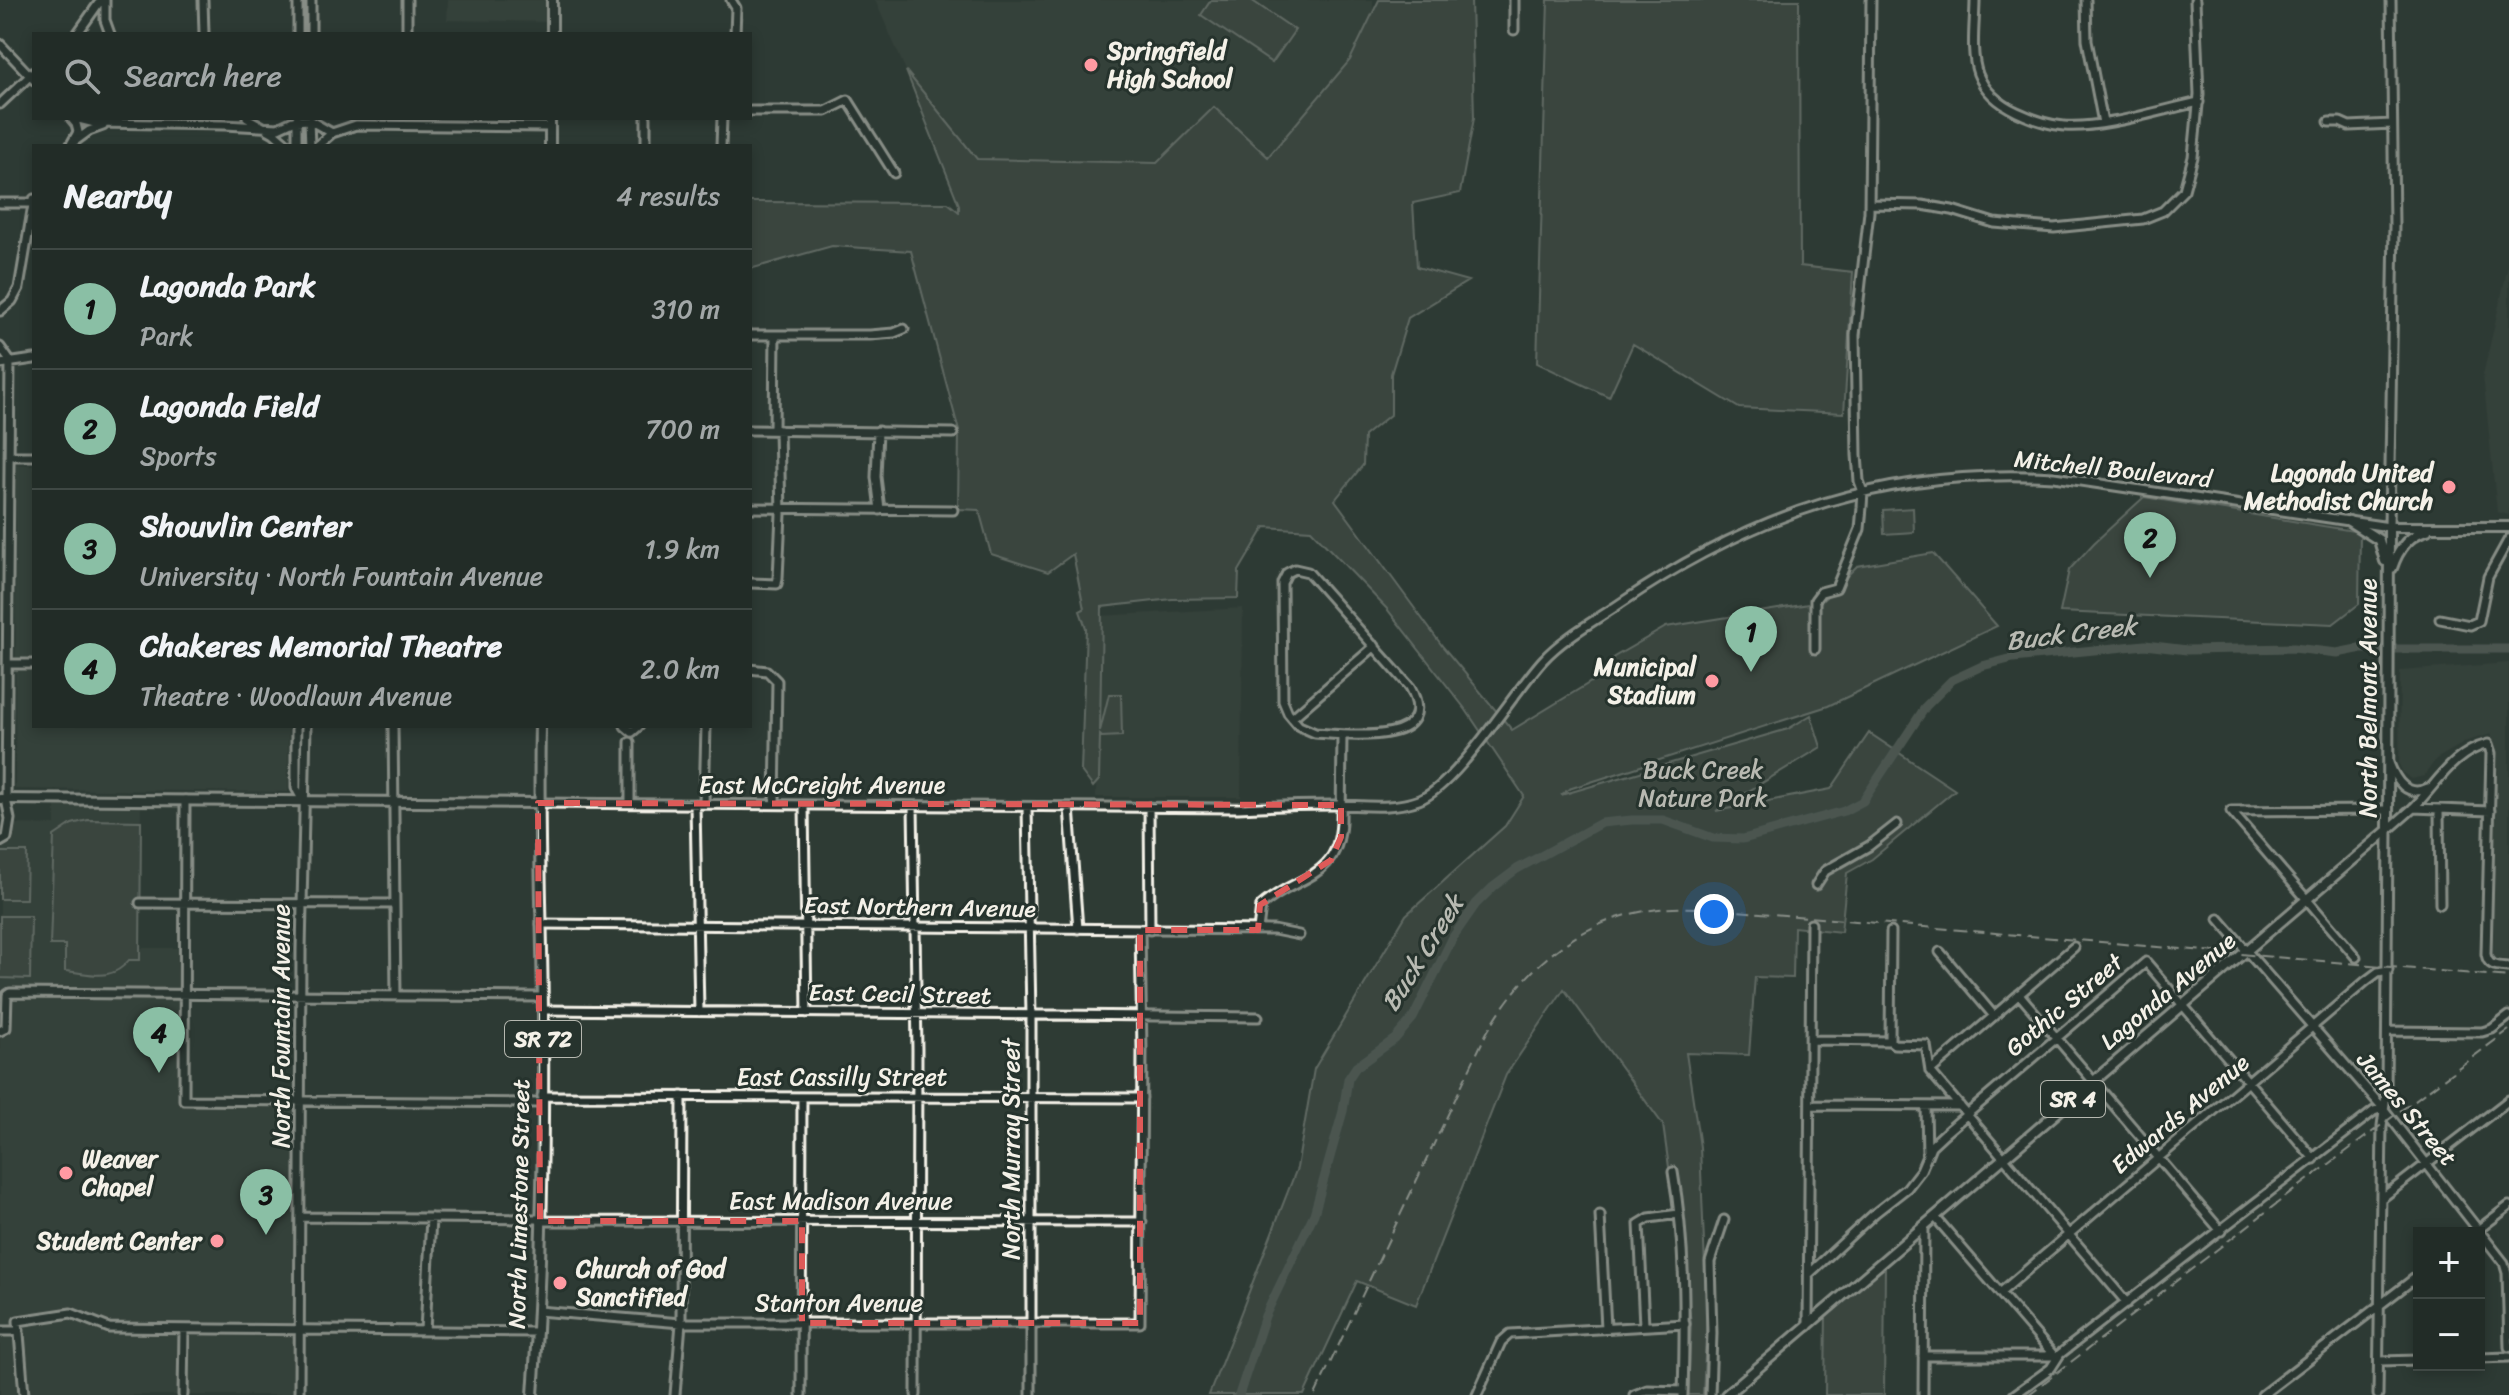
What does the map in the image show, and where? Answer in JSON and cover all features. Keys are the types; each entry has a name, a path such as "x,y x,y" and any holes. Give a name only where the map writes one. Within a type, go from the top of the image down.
{"main road":[{"path":"552,0 552,32"},
{"path":"550,123 550,144"},
{"path":"2349,521 2379,540 2389,577"},
{"name":"Mitchell Boulevard","path":"2389,527 2509,527"},
{"name":"North Belmont Avenue","path":"2388,830 2389,527"},
{"path":"2389,577 2396,555 2406,541 2436,528"},
{"name":"North Limestone Street","path":"533,1395 538,1311 543,1010 538,803 540,728"},
{"name":"East McCreight Avenue","path":"3,799 538,803"},
{"name":"Lagonda Avenue","path":"1726,1395 2388,830"}],"street":[{"path":"79,32 103,0"},
{"path":"103,0 109,32"},
{"path":"203,0 204,32"},
{"path":"298,0 298,32"},
{"path":"311,0 311,32"},
{"path":"407,0 407,32"},
{"path":"731,0 736,8 735,32"},
{"path":"1514,0 1514,30"},
{"path":"1815,649 1815,600 1821,592 1836,588 1860,529 1863,492 1857,455 1855,335 1869,204 1871,0"},
{"path":"1975,0 1975,63 1981,80 1996,100 2024,115 2052,125 2072,126 2103,123 2199,102"},
{"path":"2086,0 2087,40 2103,123"},
{"path":"1869,204 1940,207 1994,223 2030,227 2069,227 2151,217 2172,204 2187,183 2193,157 2199,102 2195,0"},
{"name":"North Belmont Avenue","path":"2389,527 2394,225 2391,0"},
{"path":"0,44 32,75"},
{"path":"0,104 32,77"},
{"path":"752,111 826,111 848,100 894,173"},
{"path":"72,144 77,136 74,120"},
{"path":"80,120 109,124 278,128 295,120"},
{"path":"251,120 286,144"},
{"path":"297,120 297,144"},
{"path":"309,120 310,144"},
{"path":"311,120 332,133"},
{"path":"646,120 646,144"},
{"path":"721,144 722,120"},
{"path":"319,144 332,133 356,125 406,122 550,123"},
{"path":"2329,122 2349,126 2392,124"},
{"path":"72,144 89,131 109,124"},
{"path":"0,203 32,202"},
{"path":"0,311 12,301 19,288 32,213"},
{"path":"752,335 870,335 904,329"},
{"path":"752,583 777,584 781,509 775,335"},
{"path":"0,347 10,361 9,456 5,473 4,581 8,664 4,689 3,799 10,828 7,838 0,842"},
{"path":"0,364 32,359"},
{"path":"752,430 953,433"},
{"path":"878,431 876,477 880,510"},
{"path":"9,456 32,456"},
{"name":"Mitchell Boulevard","path":"1341,805 1394,805 1428,795 1461,764 1544,659 1579,631 1672,569 1717,545 1803,509 1863,492 1943,479 2054,477 2389,527"},
{"path":"752,508 953,510"},
{"path":"2440,619 2470,625 2479,621 2488,577 2509,539"},
{"path":"1299,569 1308,572 1375,646 1410,687 1416,700 1416,713 1411,723 1392,734 1342,735 1310,732 1299,726 1285,707 1282,694 1282,583 1287,573 1299,569"},
{"path":"1292,718 1375,646"},
{"path":"8,664 32,664"},
{"path":"752,669 767,671 777,681 775,804"},
{"path":"296,728 296,788 303,801"},
{"path":"303,801 306,789 306,728"},
{"path":"393,728 396,996"},
{"path":"699,1012 700,804 706,728"},
{"path":"1258,930 1259,908 1264,902 1321,869 1335,854 1341,837 1342,735"},
{"path":"630,742 630,803"},
{"name":"Lagonda Avenue","path":"2388,830 2413,808 2450,764 2466,752 2488,744 2491,753 2490,811"},
{"path":"2387,758 2396,780 2406,789 2425,791 2433,784"},
{"path":"185,800 185,994"},
{"name":"North Fountain Avenue","path":"299,1395 303,801"},
{"name":"East McCreight Avenue","path":"538,803 1027,807 1341,805"},
{"path":"804,805 807,1013"},
{"path":"913,806 917,1097 916,1395"},
{"name":"North Murray Street","path":"1027,807 1031,1015 1031,1395"},
{"path":"1069,807 1078,929"},
{"path":"1149,807 1150,930"},
{"path":"2413,808 2490,811 2486,949 2489,962 2509,967"},
{"path":"2356,957 2231,811 2387,810"},
{"path":"2439,810 2440,904"},
{"path":"1816,885 1825,871 1869,846 1897,824"},
{"name":"North Belmont Avenue","path":"2378,1395 2383,1108 2386,1095 2388,830"},
{"path":"140,903 395,904"},
{"name":"James Street","path":"2219,919 2383,1108 2473,1227"},
{"name":"East Northern Avenue","path":"541,924 1258,930 1299,935"},
{"path":"1808,1326 1811,924"},
{"path":"1140,930 1142,1222"},
{"path":"1890,1041 1891,932"},
{"path":"1930,1071 2074,947"},
{"path":"1940,952 1994,1016"},
{"name":"Gothic Street","path":"1809,1274 1907,1188 1921,1170 1931,1146 2146,962 2314,1159"},
{"name":"Edwards Avenue","path":"2000,1293 2378,972 2388,970"},
{"path":"0,1031 6,1028 7,995 10,993 542,997"},
{"name":"East Cassilly Street","path":"185,994 184,1100 542,1100 682,1096 1142,1098"},
{"path":"2019,994 2221,1231"},
{"name":"East Cecil Street","path":"543,1010 1258,1017"},
{"path":"2387,1031 2482,1032 2492,1029 2509,1016"},
{"path":"1811,1040 1890,1041 1894,1044 1926,1045 1930,1071 2127,1303"},
{"path":"675,1395 681,1323 682,1096"},
{"path":"801,1395 802,1097"},
{"path":"2382,1198 2509,1100"},
{"path":"1810,1105 1960,1106"},
{"path":"1926,1106 1927,1156"},
{"path":"2014,1395 2051,1368 2055,1357 2374,1111 2383,1108"},
{"path":"1634,1395 1647,1390 1683,1393 1685,1324 1679,1214 1673,1172"},
{"path":"2481,1227 2509,1206"},
{"path":"1644,1325 1639,1224 1649,1218 1679,1214"},
{"path":"1600,1215 1606,1328"},
{"name":"East Madison Avenue","path":"300,1217 1142,1222"},
{"path":"1935,1217 2055,1357"},
{"path":"425,1331 431,1218"},
{"path":"1710,1395 1710,1262 1724,1220"},
{"name":"Stanton Avenue","path":"538,1311 681,1323 1140,1323 1142,1222"},
{"path":"1923,1395 1924,1227"},
{"name":"James Street","path":"2485,1241 2504,1263 2508,1273 2509,1347"},
{"path":"2262,1395 2413,1279"},
{"path":"24,1395 18,1321 71,1313 109,1328 537,1332"},
{"path":"1477,1395 1501,1342 1510,1334 1685,1324"},
{"path":"183,1395 184,1329"},
{"path":"0,1331 19,1331"},
{"path":"1923,1356 2055,1357"},
{"path":"2485,1358 2509,1357"},
{"path":"2379,1361 2413,1360"}],"highlighted area":[{"path":"538,803 1341,805 1341,837 1331,860 1260,905 1258,930 1140,930 1140,1323 802,1323 802,1221 540,1221"}],"shaded area":[{"path":"448,0 552,0 552,22 447,20"},
{"path":"875,0 1373,0 1374,168 977,159 906,71"},
{"path":"2509,262 2509,515 2497,512 2483,375"},
{"path":"16,464 32,465 32,728 288,728 288,792 15,789"},
{"path":"1243,608 1241,797 1096,797 1098,616"},
{"path":"2509,663 2509,959 2493,959 2496,753 2491,734 2467,741 2436,759 2424,776 2412,779 2403,773 2399,764 2400,671"},
{"path":"55,799 141,800 140,948 185,948 184,1100 301,1101 299,1395 0,1395 0,842 5,840 10,824 55,825"}],"green space":[{"path":"1211,0 1251,0 1295,30 1272,63 1201,15"},
{"name":"Buck Creek Nature Park","path":"1379,0 1471,0 1474,118 1460,193 1413,203 1417,267 1468,281 1408,318 1391,374 1391,414 1364,436 1363,465 1335,500 1443,647 1512,730 1599,677 1614,657 1666,627 1821,602 1857,566 1933,553 1997,626 1828,706 1569,789 1561,795 1788,729 1811,715 1821,747 1716,811 1831,789 1869,733 1955,790 1872,859 1847,873 1841,932 1794,927 1793,978 1755,977 1749,1055 1686,1053 1700,1147 1707,1316 1703,1395 1688,1395 1691,1322 1663,1125 1564,989 1506,1075 1416,1305 1357,1281 1304,1395 1209,1395 1297,1168 1314,1069 1406,915 1505,826 1524,796 1466,710 1387,609 1311,530 1265,527 1239,571 1238,598 1172,599 1102,607 1100,731 1109,694 1121,694 1122,736 1100,735 1099,780 1093,787 1081,771 1086,628 1080,611 1084,609 1073,554 1048,572 991,554 979,510 958,509 959,431 911,251 832,246 752,268 752,202 948,203 959,212 959,205 906,71 977,159 1157,163 1214,107 1268,157 1350,60"},
{"path":"1548,0 1799,0 1800,266 1853,272 1844,413 1739,408 1633,344 1609,397 1537,363"},
{"path":"2144,497 2360,532 2359,604 2333,624 2060,612 2069,570"},
{"path":"1913,508 1914,532 1884,534 1883,510"},
{"path":"88,820 141,821 140,960 129,960 115,972 107,974 65,971 65,945 50,945 54,836 72,824"},
{"path":"0,852 27,852 26,899 0,899"},
{"path":"0,916 31,916 30,979 0,978"},
{"path":"1885,1260 1884,1395 1825,1395 1826,1310"}],"waterway":[{"name":"Buck Creek","path":"1239,1395 1265,1316 1314,1214 1343,1111 1348,1079 1356,1067 1395,1039 1413,1018 1453,937 1476,904 1517,869 1601,823 1663,820 1713,838 1743,839 1844,811 1863,801 1926,706 1952,680 1982,666 2013,658 2145,645 2187,650 2294,648 2337,653 2357,649 2509,649"}],"railway":[{"path":"1315,1395 1486,1034 1500,1011 1535,969 1554,952 1599,925 1661,909 1708,909 2509,977"},
{"path":"2028,1395 2509,1030"}],"place":[{"name":"Springfield High School","path":"1091,65"},
{"name":"Lagonda United Methodist Church","path":"2449,487"},
{"name":"Lagonda Field","path":"2150,578"},
{"name":"Lagonda Park","path":"1751,672"},
{"name":"Municipal Stadium","path":"1712,681"},
{"name":"Chakeres Memorial Theatre","path":"159,1073"},
{"name":"Weaver Chapel","path":"66,1173"},
{"name":"Shouvlin Center","path":"266,1235"},
{"name":"Student Center","path":"217,1241"},
{"name":"Church of God Sanctified","path":"560,1283"}]}
